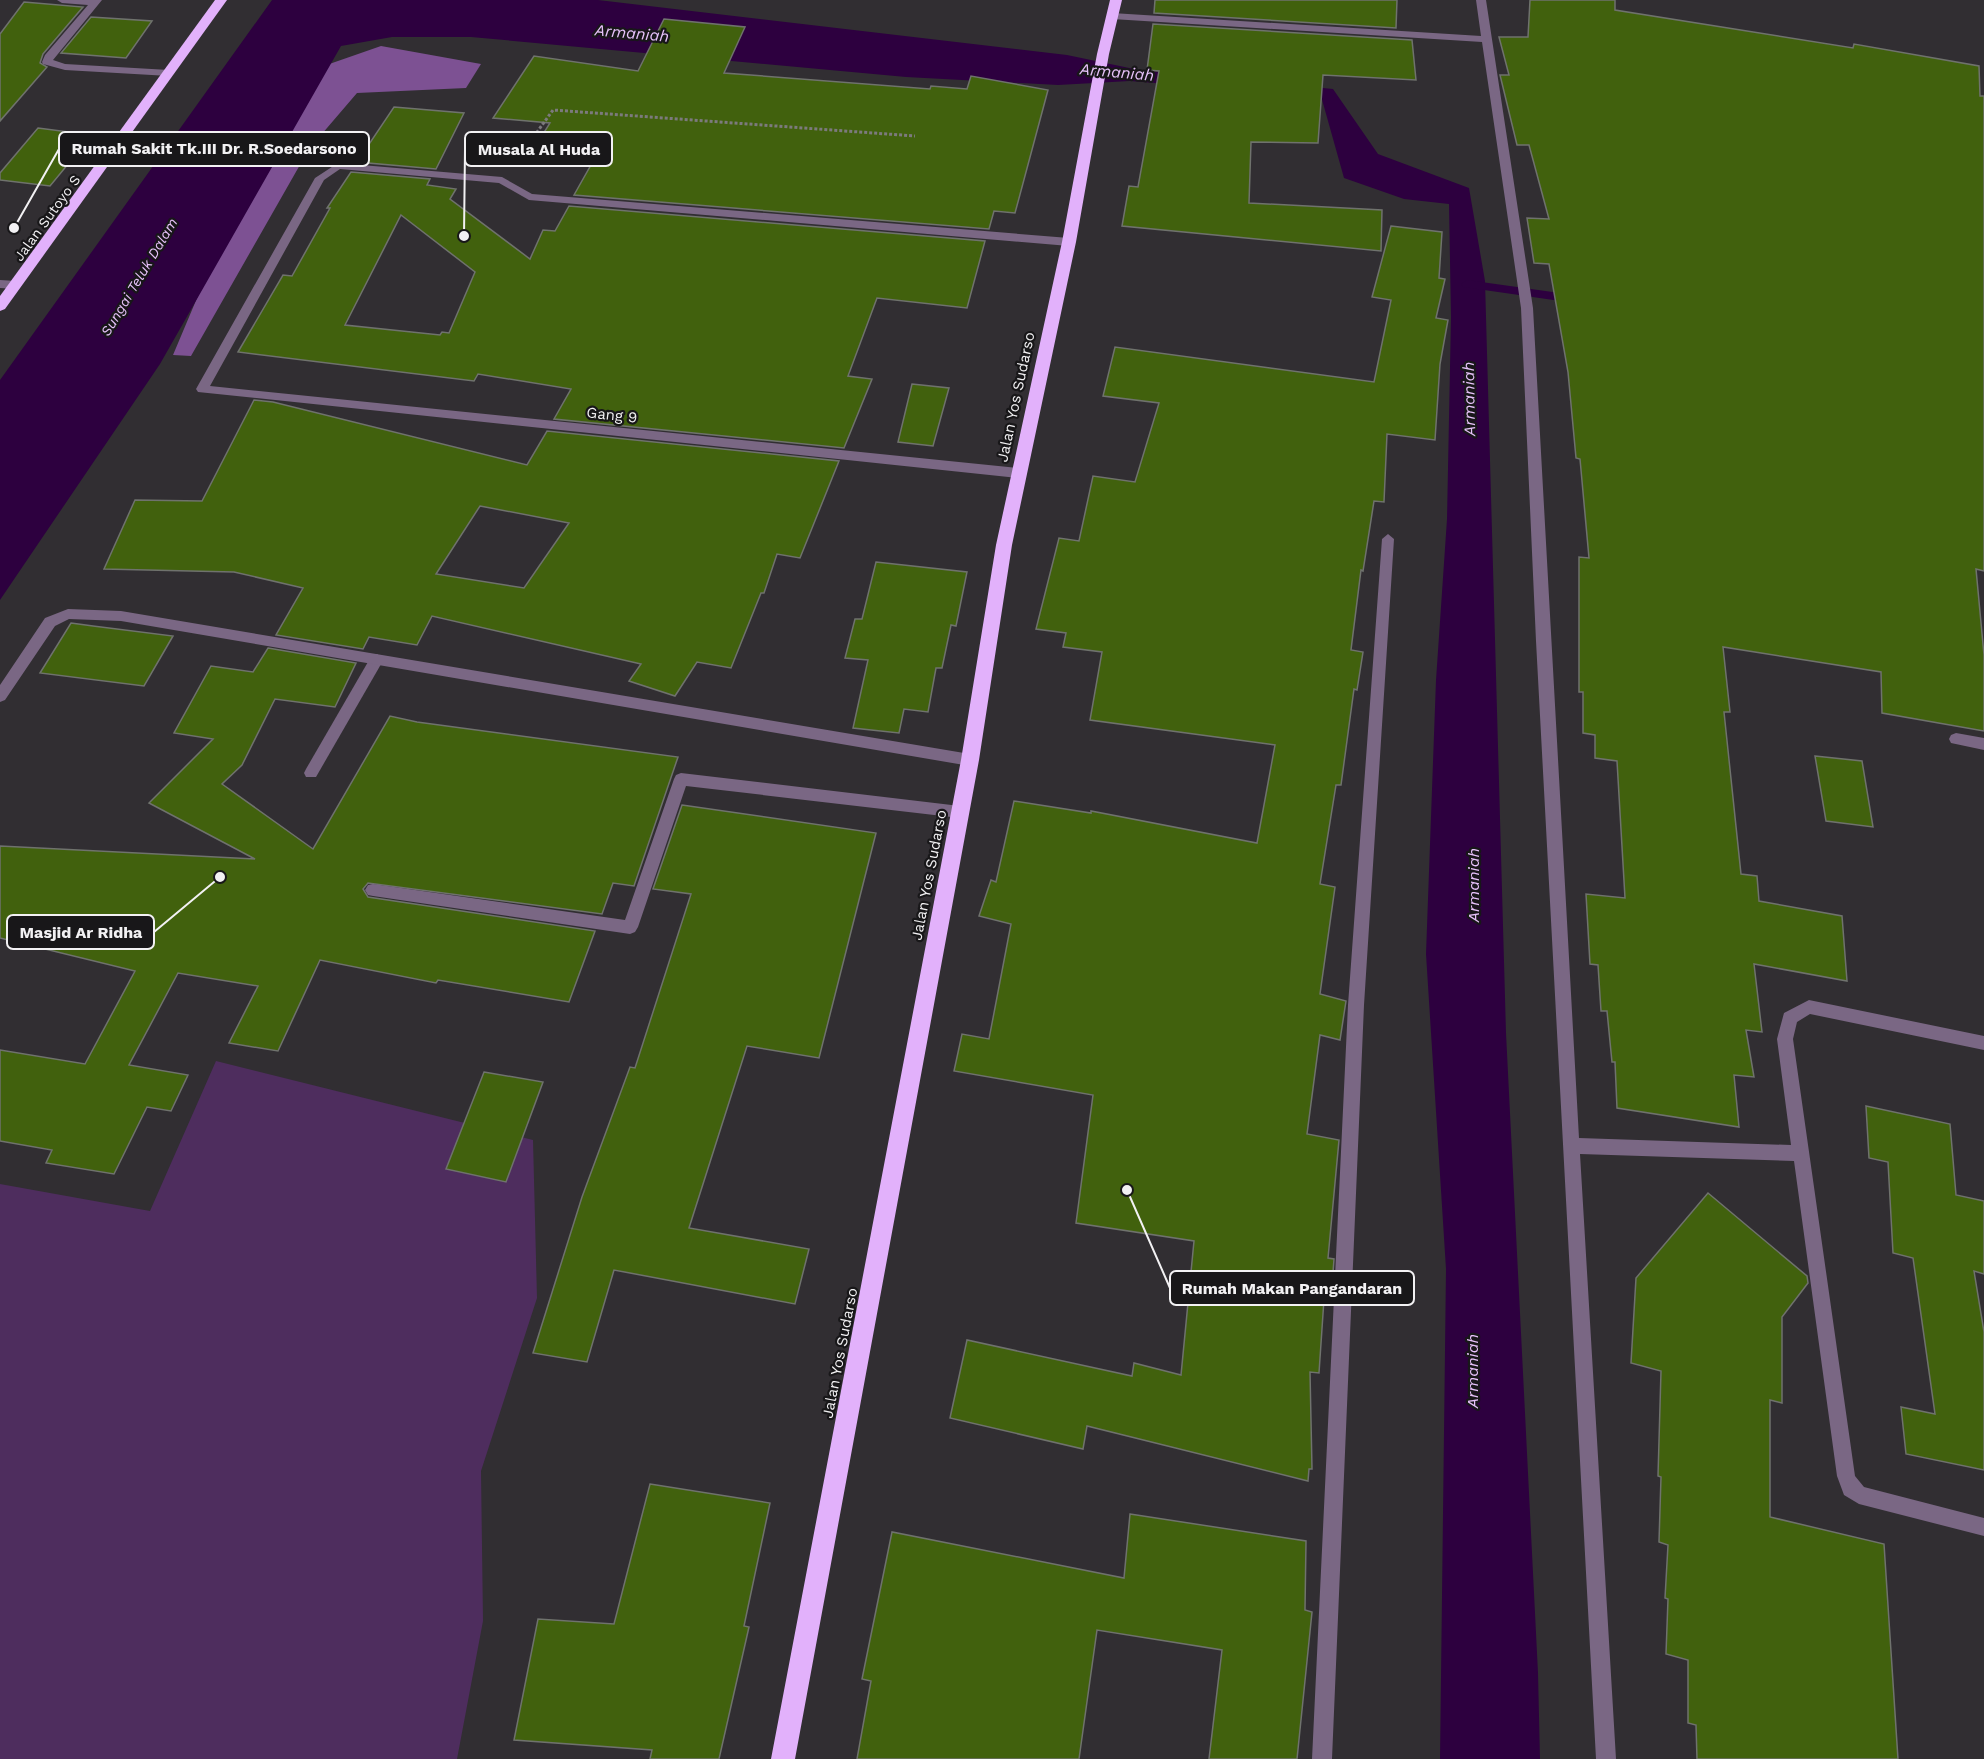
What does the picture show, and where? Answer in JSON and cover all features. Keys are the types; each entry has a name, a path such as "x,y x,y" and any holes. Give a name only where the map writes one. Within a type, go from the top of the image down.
{"highway":[{"name":"Jalan Sutoyo S","path":"0,306 221,0"},
{"name":"Jalan Yos Sudarso","path":"783,1759 970,760 1004,545 1069,242 1103,54 1116,0"}],"street":[{"path":"62,0 96,1"},
{"path":"1481,0 1527,308 1606,1759"},
{"path":"96,1 47,62 65,67 169,73"},
{"path":"1112,16 1487,39"},
{"name":"Gang 9","path":"502,180 338,166 320,178 202,389 1019,473"},
{"path":"502,180 530,197 1069,242"},
{"path":"0,284 16,285"},
{"path":"1322,1759 1356,1005 1388,539"},
{"path":"0,696 50,622 68,614 121,616 970,760"},
{"path":"310,774 377,659"},
{"path":"1956,739 1984,744"},
{"path":"373,890 630,927 681,779 960,812"},
{"path":"1984,1043 1809,1007 1790,1018 1785,1039 1846,1476 1851,1488 1859,1496 1984,1527"},
{"path":"1572,1146 1801,1153"}],"path":[{"path":"502,180 553,110 915,136"}],"shaded area":[{"path":"381,46 481,64 466,88 357,93 309,149 191,356 173,355 216,253 315,69"},
{"path":"216,1061 533,1140 537,1298 481,1471 483,1621 457,1759 0,1759 0,1184 150,1211"}],"water":[{"path":"272,0 598,0 1067,55 1139,70 1333,89 1378,154 1469,188 1485,281 1506,1033 1538,1673 1540,1759 1440,1759 1446,1269 1426,954 1436,680 1447,519 1451,317 1449,204 1404,199 1344,178 1321,96 1130,81 1058,85 906,77 471,37 392,37 341,46 160,364 0,600 0,380"}],"building":[{"path":"1155,0 1397,0 1396,28 1154,13"},
{"path":"1530,0 1615,0 1615,10 1853,48 1854,44 1979,66 1980,96 1984,96 1984,571 1976,569 1984,655 1984,731 1882,713 1881,672 1723,647 1730,712 1724,712 1741,874 1757,876 1759,901 1842,916 1847,981 1754,964 1762,1032 1746,1030 1754,1077 1734,1075 1739,1127 1617,1108 1615,1062 1612,1062 1607,1011 1601,1011 1598,965 1590,964 1586,894 1625,898 1617,761 1595,758 1595,735 1583,733 1583,692 1579,692 1579,557 1589,558 1580,459 1576,458 1568,372 1549,264 1534,263 1527,218 1549,219 1529,145 1517,145 1500,75 1509,75 1499,37 1528,37"},
{"path":"24,2 83,7 43,54 40,63 47,67 0,121 0,34"},
{"path":"91,17 152,21 126,58 61,53"},
{"path":"664,19 745,27 724,73 930,89 931,86 967,89 971,76 1048,90 1015,213 994,211 989,229 574,195 592,163 530,155 550,123 493,118 534,56 638,71"},
{"path":"1153,24 1412,40 1416,80 1323,75 1318,143 1251,142 1249,203 1382,210 1381,251 1122,226 1129,186 1138,187 1159,71 1147,70"},
{"path":"394,107 464,113 436,169 357,162"},
{"path":"38,128 92,135 50,186 0,180 0,173"},
{"path":"351,172 430,179 427,185 456,189 450,199 530,259 543,230 555,231 569,206 985,241 967,308 877,298 848,376 872,379 844,448 554,419 571,389 478,374 474,381 238,352 283,275 292,276 330,208 327,208","holes":["401,215 475,272 449,333 442,332 440,335 345,325"]},
{"path":"1391,226 1442,232 1439,278 1445,279 1436,318 1448,320 1440,364 1435,440 1387,434 1384,502 1374,501 1363,571 1361,570 1351,650 1363,652 1357,690 1354,689 1341,785 1336,785 1320,884 1335,887 1320,994 1346,1001 1340,1040 1320,1035 1307,1134 1339,1140 1328,1258 1334,1259 1331,1300 1324,1299 1319,1373 1310,1372 1312,1469 1309,1469 1308,1481 1087,1426 1083,1449 950,1418 967,1340 1132,1376 1134,1363 1181,1375 1194,1241 1076,1223 1093,1095 954,1071 962,1034 989,1039 1011,924 979,916 991,880 996,882 1014,801 1091,813 1091,811 1257,843 1275,745 1090,720 1102,652 1063,647 1066,633 1036,629 1059,538 1079,541 1093,476 1135,482 1159,403 1103,396 1115,347 1374,382 1391,300 1372,297"},
{"path":"912,384 949,388 933,446 898,442"},
{"path":"254,400 273,402 527,465 547,431 839,461 800,558 777,554 764,593 761,593 731,668 697,662 675,696 629,681 641,664 432,616 417,645 369,637 363,649 276,635 303,588 234,572 104,569 135,500 202,501","holes":["480,506 569,523 524,588 436,574"]},
{"path":"876,562 967,572 956,626 951,625 942,668 936,668 928,712 904,709 899,733 853,728 868,660 845,658 855,619 862,619"},
{"path":"71,623 173,636 144,686 40,673"},
{"path":"268,648 356,663 335,707 275,699 242,765 222,784 313,849 390,716 417,722 678,757 634,886 613,883 602,914 368,883 363,889 368,897 595,931 569,1002 438,980 436,983 320,960 278,1051 229,1043 258,986 178,973 129,1065 188,1075 171,1111 147,1107 114,1174 46,1163 52,1150 0,1141 0,1050 85,1064 135,971 0,938 0,846 255,859 149,803 213,739 174,733 211,666 253,672"},
{"path":"1815,756 1862,761 1873,827 1826,821"},
{"path":"682,805 876,833 819,1058 747,1046 689,1228 809,1249 795,1304 614,1270 587,1362 533,1353 582,1197 630,1067 635,1068 691,894 653,889"},
{"path":"484,1072 543,1082 506,1182 446,1169"},
{"path":"1866,1106 1950,1124 1956,1195 1984,1201 1984,1274 1974,1271 1984,1332 1984,1470 1906,1454 1901,1407 1935,1414 1913,1258 1893,1253 1888,1162 1869,1158"},
{"path":"1708,1193 1807,1276 1808,1283 1782,1317 1782,1403 1770,1400 1770,1517 1884,1544 1898,1759 1697,1759 1696,1725 1688,1723 1688,1660 1666,1654 1668,1599 1665,1598 1668,1545 1659,1542 1661,1371 1631,1363 1636,1278"},
{"path":"650,1484 770,1503 744,1626 749,1627 719,1759 650,1759 652,1750 514,1740 538,1619 614,1624"},
{"path":"1130,1514 1306,1541 1305,1610 1312,1612 1297,1759 1209,1759 1222,1650 1097,1630 1079,1759 857,1759 871,1681 862,1679 892,1532 1124,1578"}],"waterway":[{"path":"1467,284 1574,299"}],"place":[{"name":"Rumah Sakit Tk.III Dr. R.Soedarsono","path":"14,228"},
{"name":"Musala Al Huda","path":"464,236"},
{"name":"Masjid Ar Ridha","path":"220,877"},
{"name":"Rumah Makan Pangandaran","path":"1127,1190"}],"water label":[{"name":"Armaniah","path":"632,33"},
{"name":"Armaniah","path":"1117,72"},
{"name":"Sungai Teluk Dalam","path":"139,277"},
{"name":"Armaniah","path":"1469,399"},
{"name":"Armaniah","path":"1473,885"},
{"name":"Armaniah","path":"1472,1371"}]}
